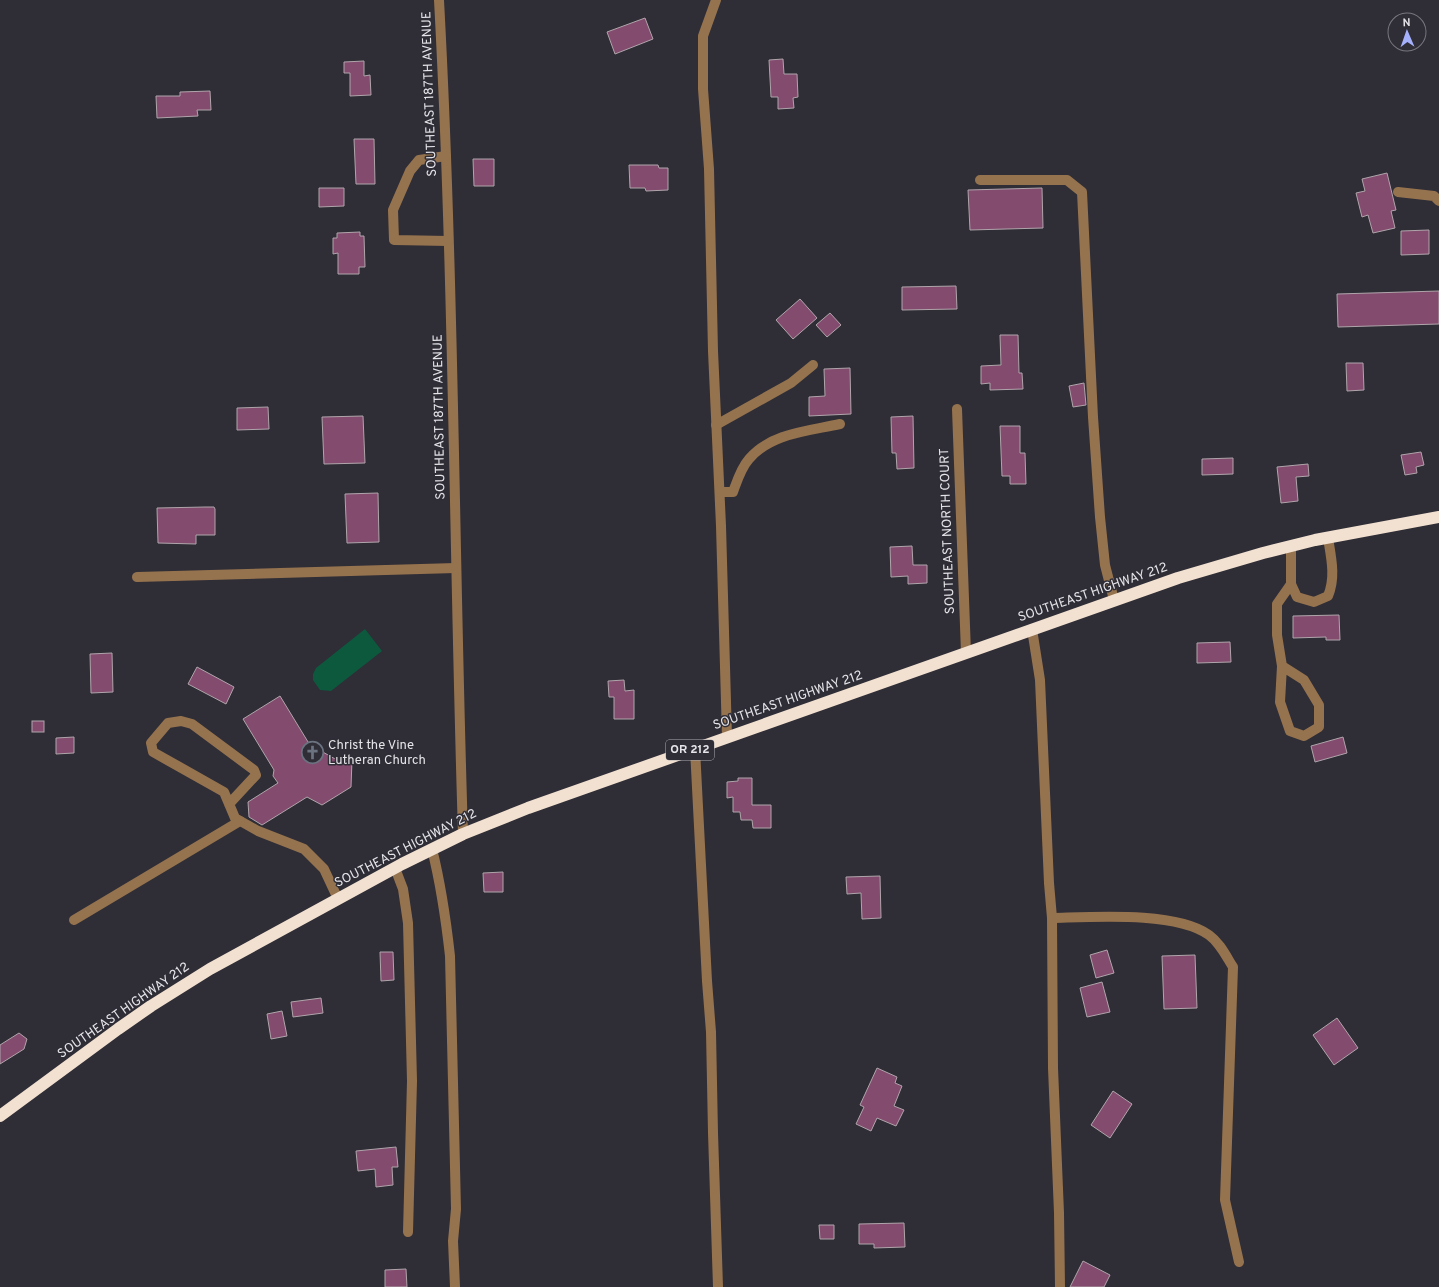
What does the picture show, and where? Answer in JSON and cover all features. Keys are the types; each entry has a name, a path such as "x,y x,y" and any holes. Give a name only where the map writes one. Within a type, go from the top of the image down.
{"highway":[{"name":"SOUTHEAST HIGHWAY 212","path":"0,1116 118,1029 184,985 395,868 463,834 528,808 1114,600 1198,572 1291,546 1439,516"}],"street":[{"name":"SOUTHEAST 187TH AVENUE","path":"439,0 446,156 454,408 456,568 463,834"},
{"path":"716,0 703,36 703,89 709,169 713,351 720,492 727,738"},
{"path":"446,156 419,160 410,171 394,210 394,240 448,241"},
{"path":"980,180 1067,180 1082,192 1093,417 1100,517 1105,565 1114,600"},
{"path":"1398,192 1434,196 1439,202"},
{"path":"716,425 791,382 813,365"},
{"name":"SOUTHEAST NORTH COURT","path":"957,409 966,653"},
{"path":"720,492 733,492 738,478 748,460 760,448 782,437 840,424"},
{"path":"1291,546 1291,584 1297,597 1314,602 1328,596 1332,586 1332,567 1328,538"},
{"path":"137,578 456,568"},
{"path":"1282,666 1304,680 1319,705 1318,727 1304,736 1290,731 1280,702 1282,666 1277,635 1277,604 1291,584"},
{"path":"1032,629 1040,680 1049,883 1052,918 1053,1068 1059,1213 1060,1287"},
{"path":"229,804 256,775 254,770 192,724 181,721 168,723 151,743 153,752 224,792 229,804 235,818 258,831 304,848 324,869 338,899"},
{"path":"695,749 711,1032 712,1133 718,1287"},
{"path":"74,920 240,821"},
{"path":"432,849 439,877 450,956 456,1209 453,1241 455,1287"},
{"path":"395,868 403,889 408,923 412,1081 408,1232"},
{"path":"1052,918 1116,917 1177,922 1210,935 1220,946 1233,967 1225,1200 1239,1262"}],"green space":[{"path":"365,629 382,651 331,691 320,690 313,680 313,674 316,668"}],"building":[{"path":"645,18 653,39 615,54 607,32"},
{"path":"783,59 784,74 797,74 798,97 793,98 794,108 778,109 778,97 771,97 769,60"},
{"path":"364,61 364,76 370,75 371,95 350,96 350,73 344,73 344,62"},
{"path":"210,91 211,110 197,110 198,116 157,118 156,96 180,96 180,92"},
{"path":"354,139 374,139 375,184 356,184"},
{"path":"473,159 494,159 494,186 474,186"},
{"path":"629,165 658,165 659,168 668,168 668,190 646,191 645,188 630,188"},
{"path":"1387,173 1396,210 1391,211 1395,228 1373,233 1368,215 1362,217 1356,193 1365,191 1362,179"},
{"path":"319,188 344,188 344,206 319,207"},
{"path":"1042,188 1043,228 970,230 968,190"},
{"path":"1429,230 1429,254 1401,255 1401,231"},
{"path":"360,232 360,236 364,236 365,267 359,267 359,274 338,274 338,253 333,254 333,238 337,238 337,233"},
{"path":"956,286 957,309 902,310 902,287"},
{"path":"1439,291 1439,324 1338,327 1337,294"},
{"path":"800,299 817,318 793,339 776,320"},
{"path":"830,313 841,325 827,337 816,325"},
{"path":"1000,335 1018,335 1019,373 1022,373 1023,389 990,390 990,383 981,384 981,366 1001,365"},
{"path":"1346,363 1363,363 1364,390 1347,391"},
{"path":"850,368 851,414 809,416 809,397 825,396 824,369"},
{"path":"1084,383 1086,405 1073,407 1069,386"},
{"path":"268,407 269,429 237,430 237,408"},
{"path":"363,416 365,463 324,464 322,417"},
{"path":"913,416 914,468 897,469 896,453 892,453 891,417"},
{"path":"1000,426 1020,426 1020,453 1025,453 1026,484 1010,484 1010,476 1002,476"},
{"path":"1421,452 1424,465 1416,467 1417,473 1405,475 1401,455"},
{"path":"1233,458 1233,474 1202,475 1202,459"},
{"path":"1308,464 1309,476 1296,477 1298,501 1281,503 1277,467"},
{"path":"378,493 379,542 347,543 345,494"},
{"path":"214,507 215,535 196,535 196,544 158,543 157,508"},
{"path":"912,546 913,565 927,565 927,583 908,584 908,576 891,577 890,547"},
{"path":"1339,615 1340,640 1326,640 1326,637 1293,638 1293,616"},
{"path":"1230,642 1231,662 1197,663 1197,643"},
{"path":"112,653 113,692 91,693 90,654"},
{"path":"197,667 234,687 226,704 188,684"},
{"path":"624,680 625,691 634,690 634,719 614,719 614,697 609,697 608,681"},
{"path":"280,696 316,755 321,751 337,760 352,760 351,787 322,805 307,797 262,825 249,817 248,802 278,783 273,776 274,770 243,719"},
{"path":"32,721 44,721 44,732 32,732"},
{"path":"74,737 74,753 56,754 56,738"},
{"path":"1343,737 1347,753 1315,762 1311,746"},
{"path":"738,778 752,778 752,805 771,805 771,828 753,828 752,820 741,820 740,812 733,812 733,797 727,798 727,782 738,781"},
{"path":"503,872 503,892 484,892 483,873"},
{"path":"880,876 881,918 862,919 861,893 847,894 846,877"},
{"path":"1107,950 1114,973 1096,978 1090,955"},
{"path":"380,952 393,952 394,980 381,981"},
{"path":"1195,955 1197,1008 1164,1009 1162,956"},
{"path":"1102,982 1110,1012 1087,1017 1080,988"},
{"path":"321,998 323,1013 293,1017 291,1002"},
{"path":"282,1011 287,1036 271,1039 267,1014"},
{"path":"1337,1018 1358,1048 1334,1065 1313,1035"},
{"path":"19,1033 27,1039 24,1049 0,1064 0,1045"},
{"path":"877,1068 897,1077 895,1083 902,1086 894,1106 904,1110 896,1126 877,1118 871,1131 856,1124 864,1107 860,1105"},
{"path":"1113,1091 1132,1104 1110,1138 1091,1125"},
{"path":"396,1147 398,1167 392,1167 393,1185 376,1187 375,1169 358,1171 356,1151"},
{"path":"904,1223 905,1247 874,1248 874,1244 859,1244 859,1224"},
{"path":"819,1225 834,1225 834,1239 820,1239"},
{"path":"1083,1261 1110,1275 1104,1287 1070,1287"},
{"path":"406,1269 407,1287 385,1287 385,1270"}],"place":[{"name":"Christ the Vine Lutheran Church","path":"312,753"}]}
